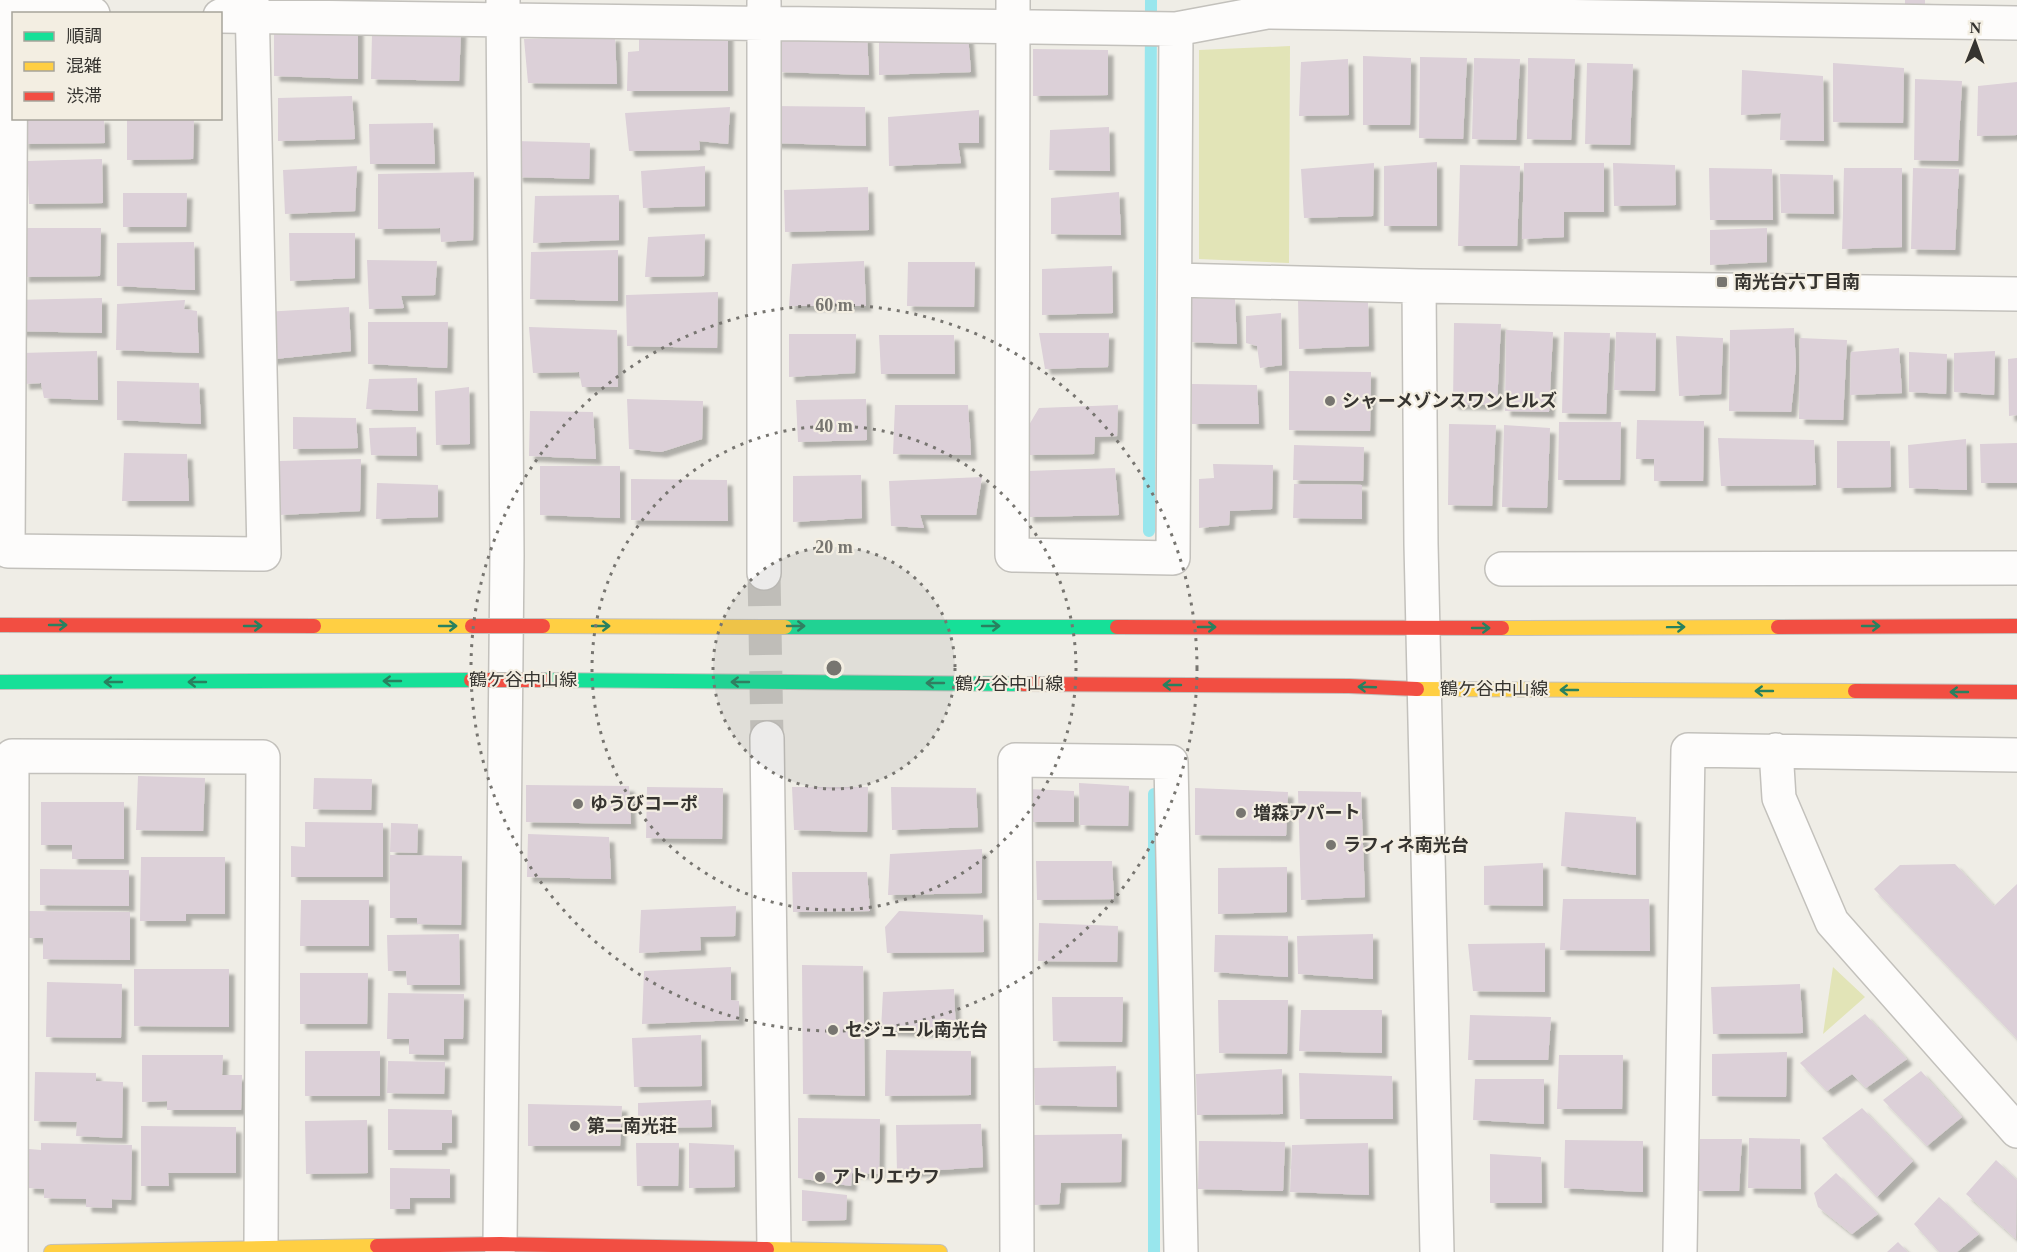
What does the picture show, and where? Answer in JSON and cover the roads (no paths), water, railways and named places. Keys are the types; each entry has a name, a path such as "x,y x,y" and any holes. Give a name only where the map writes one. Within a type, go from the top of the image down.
{"street":[{"path":"65,12 8,8 8,551 264,554 242,11 764,11 1013,14 1156,29 1268,6 1766,9 2017,23"},
{"path":"500,1244 507,555 503,10"},
{"path":"764,11 764,573"},
{"path":"1013,14 1012,555 1173,558 1175,280 1156,29"},
{"path":"1175,280 1419,286 2017,294"},
{"path":"1419,286 1423,628 1437,1252"},
{"path":"1502,569 2017,568"},
{"path":"0,625 1423,628 2017,626"},
{"name":"鶴ケ谷中山線","path":"0,682 543,680 1349,686 1425,689 2017,692"},
{"path":"767,738 774,1248"},
{"path":"1680,1252 1688,750 2017,755"},
{"path":"1776,750 1779,798 1832,922 2017,1131"},
{"path":"11,1252 12,756 264,757 261,1247"},
{"path":"1017,1252 1015,760 1171,762 1181,1252"},
{"path":"51,1252 261,1247 433,1249 500,1244 940,1252"}],"waterway":[{"path":"1149,531 1151,0"},
{"path":"1154,794 1154,1252"}],"tunnel":[{"path":"764,573 767,738"}],"place":[{"name":"南光台六丁目南","path":"1722,282"},
{"name":"シャーメゾンスワンヒルズ","path":"1330,401"},
{"name":"ゆうびコーポ","path":"578,804"},
{"name":"増森アパート","path":"1241,813"},
{"name":"ラフィネ南光台","path":"1331,845"},
{"name":"セジュール南光台","path":"833,1030"},
{"name":"第二南光荘","path":"575,1126"},
{"name":"アトリエウフ","path":"820,1177"}]}
